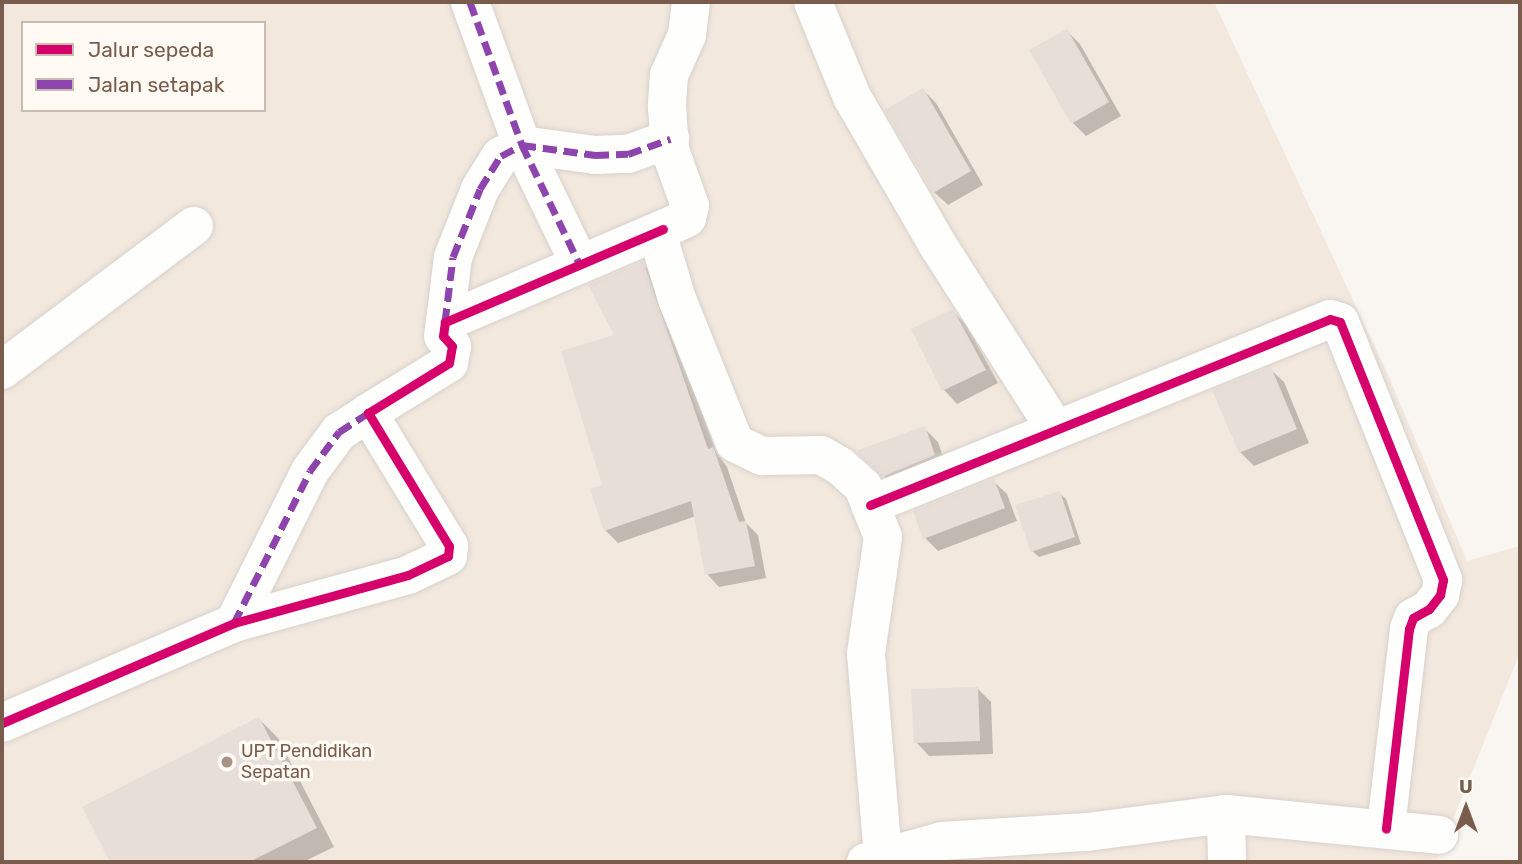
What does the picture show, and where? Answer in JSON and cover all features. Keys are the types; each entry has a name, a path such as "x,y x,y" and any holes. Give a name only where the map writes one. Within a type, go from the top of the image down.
{"street":[{"path":"470,2 522,145 580,265"},
{"path":"445,322 687,218 690,206 670,139 669,75 687,35 691,2"},
{"path":"813,2 852,97 939,247 1056,430"},
{"path":"234,623 310,471 339,432 449,363 453,355 443,336 453,257 464,226 501,156 522,145 595,155 628,153 670,139"},
{"path":"2,370 194,226"},
{"path":"663,229 660,243 677,299 735,443 762,456 821,455 853,476 870,505 883,537 866,654 875,858 942,841 1087,832 1226,814 1439,835"},
{"path":"870,505 1330,318 1340,322 1443,580 1440,595 1429,609 1413,618 1409,629 1386,829"},
{"path":"2,723 234,623 408,575 448,556 449,545 368,413"},
{"path":"1226,814 1227,862"}],"shaded area":[{"path":"2,2 1214,2 1388,375 1467,561 1520,546 1520,652 1436,862 2,862"}],"building":[{"path":"1067,29 1109,102 1071,124 1029,50"},
{"path":"923,88 971,171 933,193 885,110"},
{"path":"643,261 708,449 713,447 739,522 746,521 755,566 705,575 691,501 604,531 590,489 602,485 561,351 614,335 588,285"},
{"path":"953,309 986,370 942,391 911,329"},
{"path":"1271,367 1297,429 1239,453 1212,390"},
{"path":"925,426 935,455 882,477 859,454 858,450"},
{"path":"994,479 1005,508 923,539 913,511"},
{"path":"1060,491 1075,537 1031,552 1015,505"},
{"path":"978,687 980,741 914,743 911,689"},
{"name":"UPT Pendidikan Sepatan","path":"259,717 317,828 249,862 110,862 82,807"}],"marked path":[{"path":"470,2 522,145 580,265"},
{"path":"445,322 453,257 480,189 501,156 522,145 595,155 628,154 670,139"},
{"path":"234,623 310,471 339,432 368,413"}],"cycle path":[{"path":"2,723 234,623 408,575 448,556 449,546 368,413 449,363 452,346 443,336 445,322 663,229"},
{"path":"870,505 1330,319 1340,322 1443,580 1440,595 1429,609 1413,618 1409,629 1386,829"}],"place":[{"name":"UPT Pendidikan Sepatan","path":"227,762"}]}
